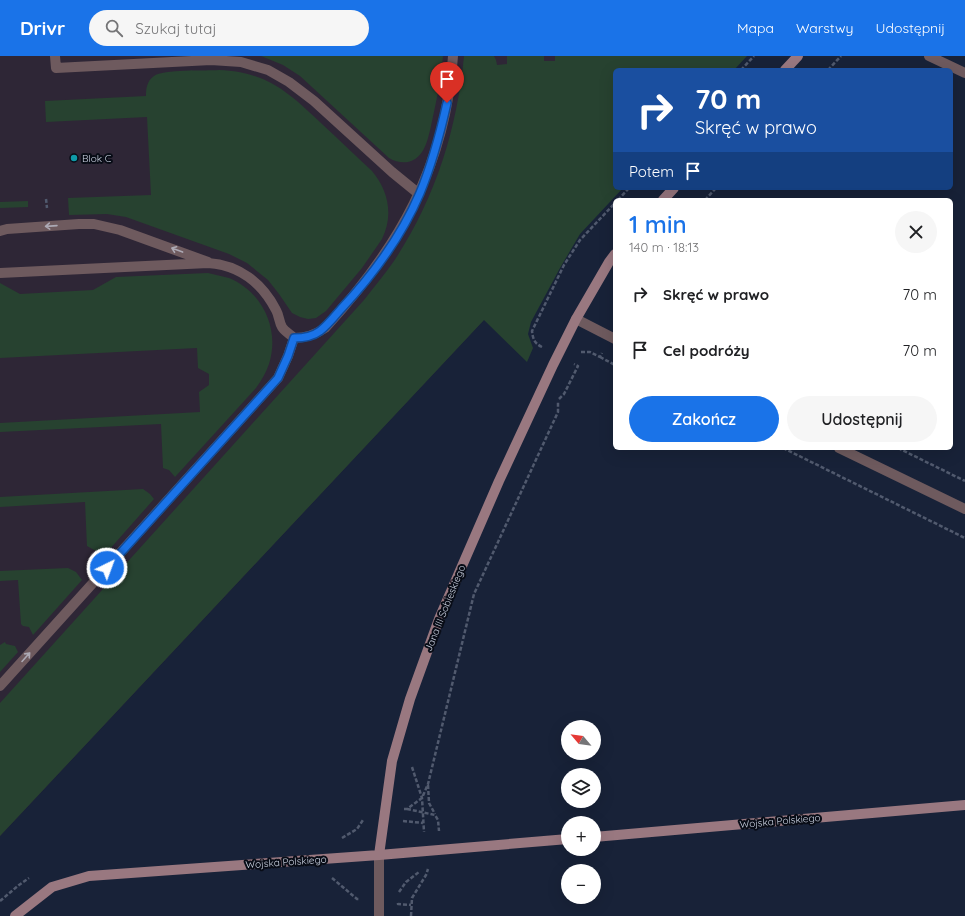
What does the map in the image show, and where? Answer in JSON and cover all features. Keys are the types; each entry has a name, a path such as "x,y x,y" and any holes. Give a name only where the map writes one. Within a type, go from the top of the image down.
{"street":[{"path":"55,56 56,68 211,60 241,62 268,70 289,82 314,102 419,194"},
{"path":"0,231 7,229 94,224 120,230 214,264 226,266 241,272 256,282 274,307 282,327 294,338 307,337 325,328 351,299 387,252 401,229 419,194 438,144 452,74 453,56"},
{"path":"787,68 798,56"},
{"path":"929,56 965,73"},
{"path":"665,198 672,190"},
{"name":"Jana III Sobieskiego","path":"379,916 379,855 392,761 418,673 439,619 499,481 576,319 613,257"},
{"path":"0,273 214,264"},
{"path":"576,319 613,338"},
{"path":"0,686 278,378 294,338"},
{"path":"843,450 965,509"},
{"name":"Wojska Polskiego","path":"601,836 965,805"},
{"name":"Wojska Polskiego","path":"15,916 52,887 89,876 379,855 561,840"}],"path":[{"path":"743,68 754,56"},
{"path":"830,68 841,56"},
{"path":"620,198 627,190"},
{"path":"707,198 714,190"},
{"path":"600,357 613,363"},
{"path":"786,450 965,538"},
{"path":"902,450 965,481"},
{"path":"428,784 429,803 438,820 439,831"},
{"path":"407,809 435,815"},
{"path":"340,839 357,829 363,822 364,817"},
{"path":"396,900 398,892 413,875 428,867 434,867"},
{"path":"410,916 412,898 426,875 428,867"},
{"path":"329,876 357,899 396,900 398,904 411,905"}],"shaded area":[{"path":"0,56 731,56 632,68 613,68 613,182 0,836"}],"green space":[{"path":"261,56 443,56 435,109 429,136 424,149 419,156 411,161 398,162 389,158 300,76 283,65"},
{"path":"464,56 494,56 497,65 507,64 507,56 544,56 544,61 555,61 555,56 747,56 736,68 613,68 613,190 621,190 580,234 560,268 531,322 528,334 533,348 527,362 484,320 0,836 0,703 364,300 391,266 421,213 442,163 450,137 461,84"},
{"path":"219,70 251,75 276,86 288,94 372,171 382,186 388,203 388,221 382,239 362,268 326,311 316,318 308,319 292,313 268,280 247,263 229,254 126,217 107,214 69,215 68,198 151,195 147,117 46,122 45,101 146,96 148,82 154,76 159,74 175,71"},
{"path":"28,201 28,207 0,208 0,202"},
{"path":"208,273 229,278 241,284 259,302 266,314 270,326 272,351 266,371 256,388 175,477 169,470 163,468 161,424 0,432 0,423 200,412 199,392 209,385 209,374 198,368 197,348 0,358 0,283 20,294 93,290 116,277"},
{"path":"143,489 154,499 101,559 96,551 87,546 85,502 0,507 0,497"},
{"path":"68,568 76,572 82,580 33,635 29,627 21,624 18,580 0,581 0,571"},
{"path":"5,642 6,644 15,646 18,652 0,672 0,645"}],"place":[{"name":"Blok C","path":"74,158"}],"route":[{"path":"107,568 278,378 294,338 307,337 325,328 351,299 387,252 419,194 438,144 447,103"}]}
